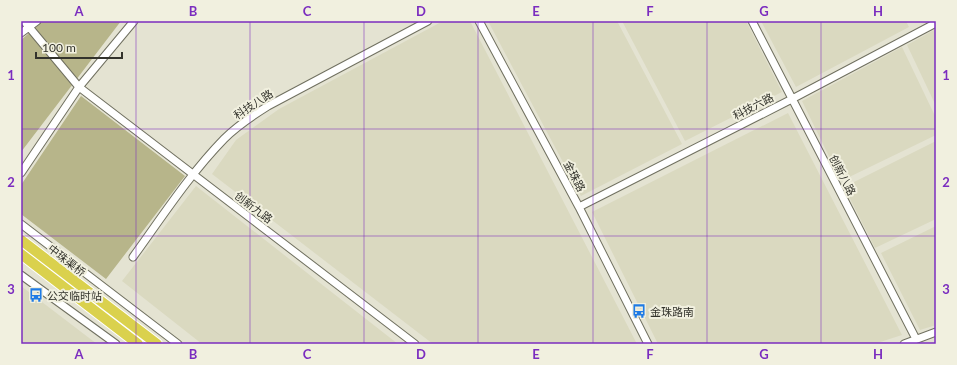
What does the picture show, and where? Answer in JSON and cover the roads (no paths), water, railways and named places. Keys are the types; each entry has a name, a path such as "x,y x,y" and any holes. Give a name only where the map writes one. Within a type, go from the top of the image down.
{"highway":[{"name":"中珠渠桥","path":"21,240 156,343"},
{"name":"中珠渠桥","path":"21,254 138,344"}],"street":[{"path":"21,33 26,24 37,21"},
{"path":"21,173 79,87 134,21"},
{"name":"科技八路","path":"133,257 194,175 224,139 256,114 428,21"},
{"name":"金珠路","path":"479,21 579,207 648,344"},
{"name":"创新八路","path":"752,21 916,339"},
{"name":"科技六路","path":"579,207 792,99 936,22"},
{"name":"创新九路","path":"26,24 79,87 415,344"},
{"path":"21,224 178,344"},
{"path":"21,275 116,344"},
{"path":"904,344 936,332"}],"place":[{"name":"公交临时站","path":"36,295"},
{"name":"金珠路南","path":"639,311"}]}
